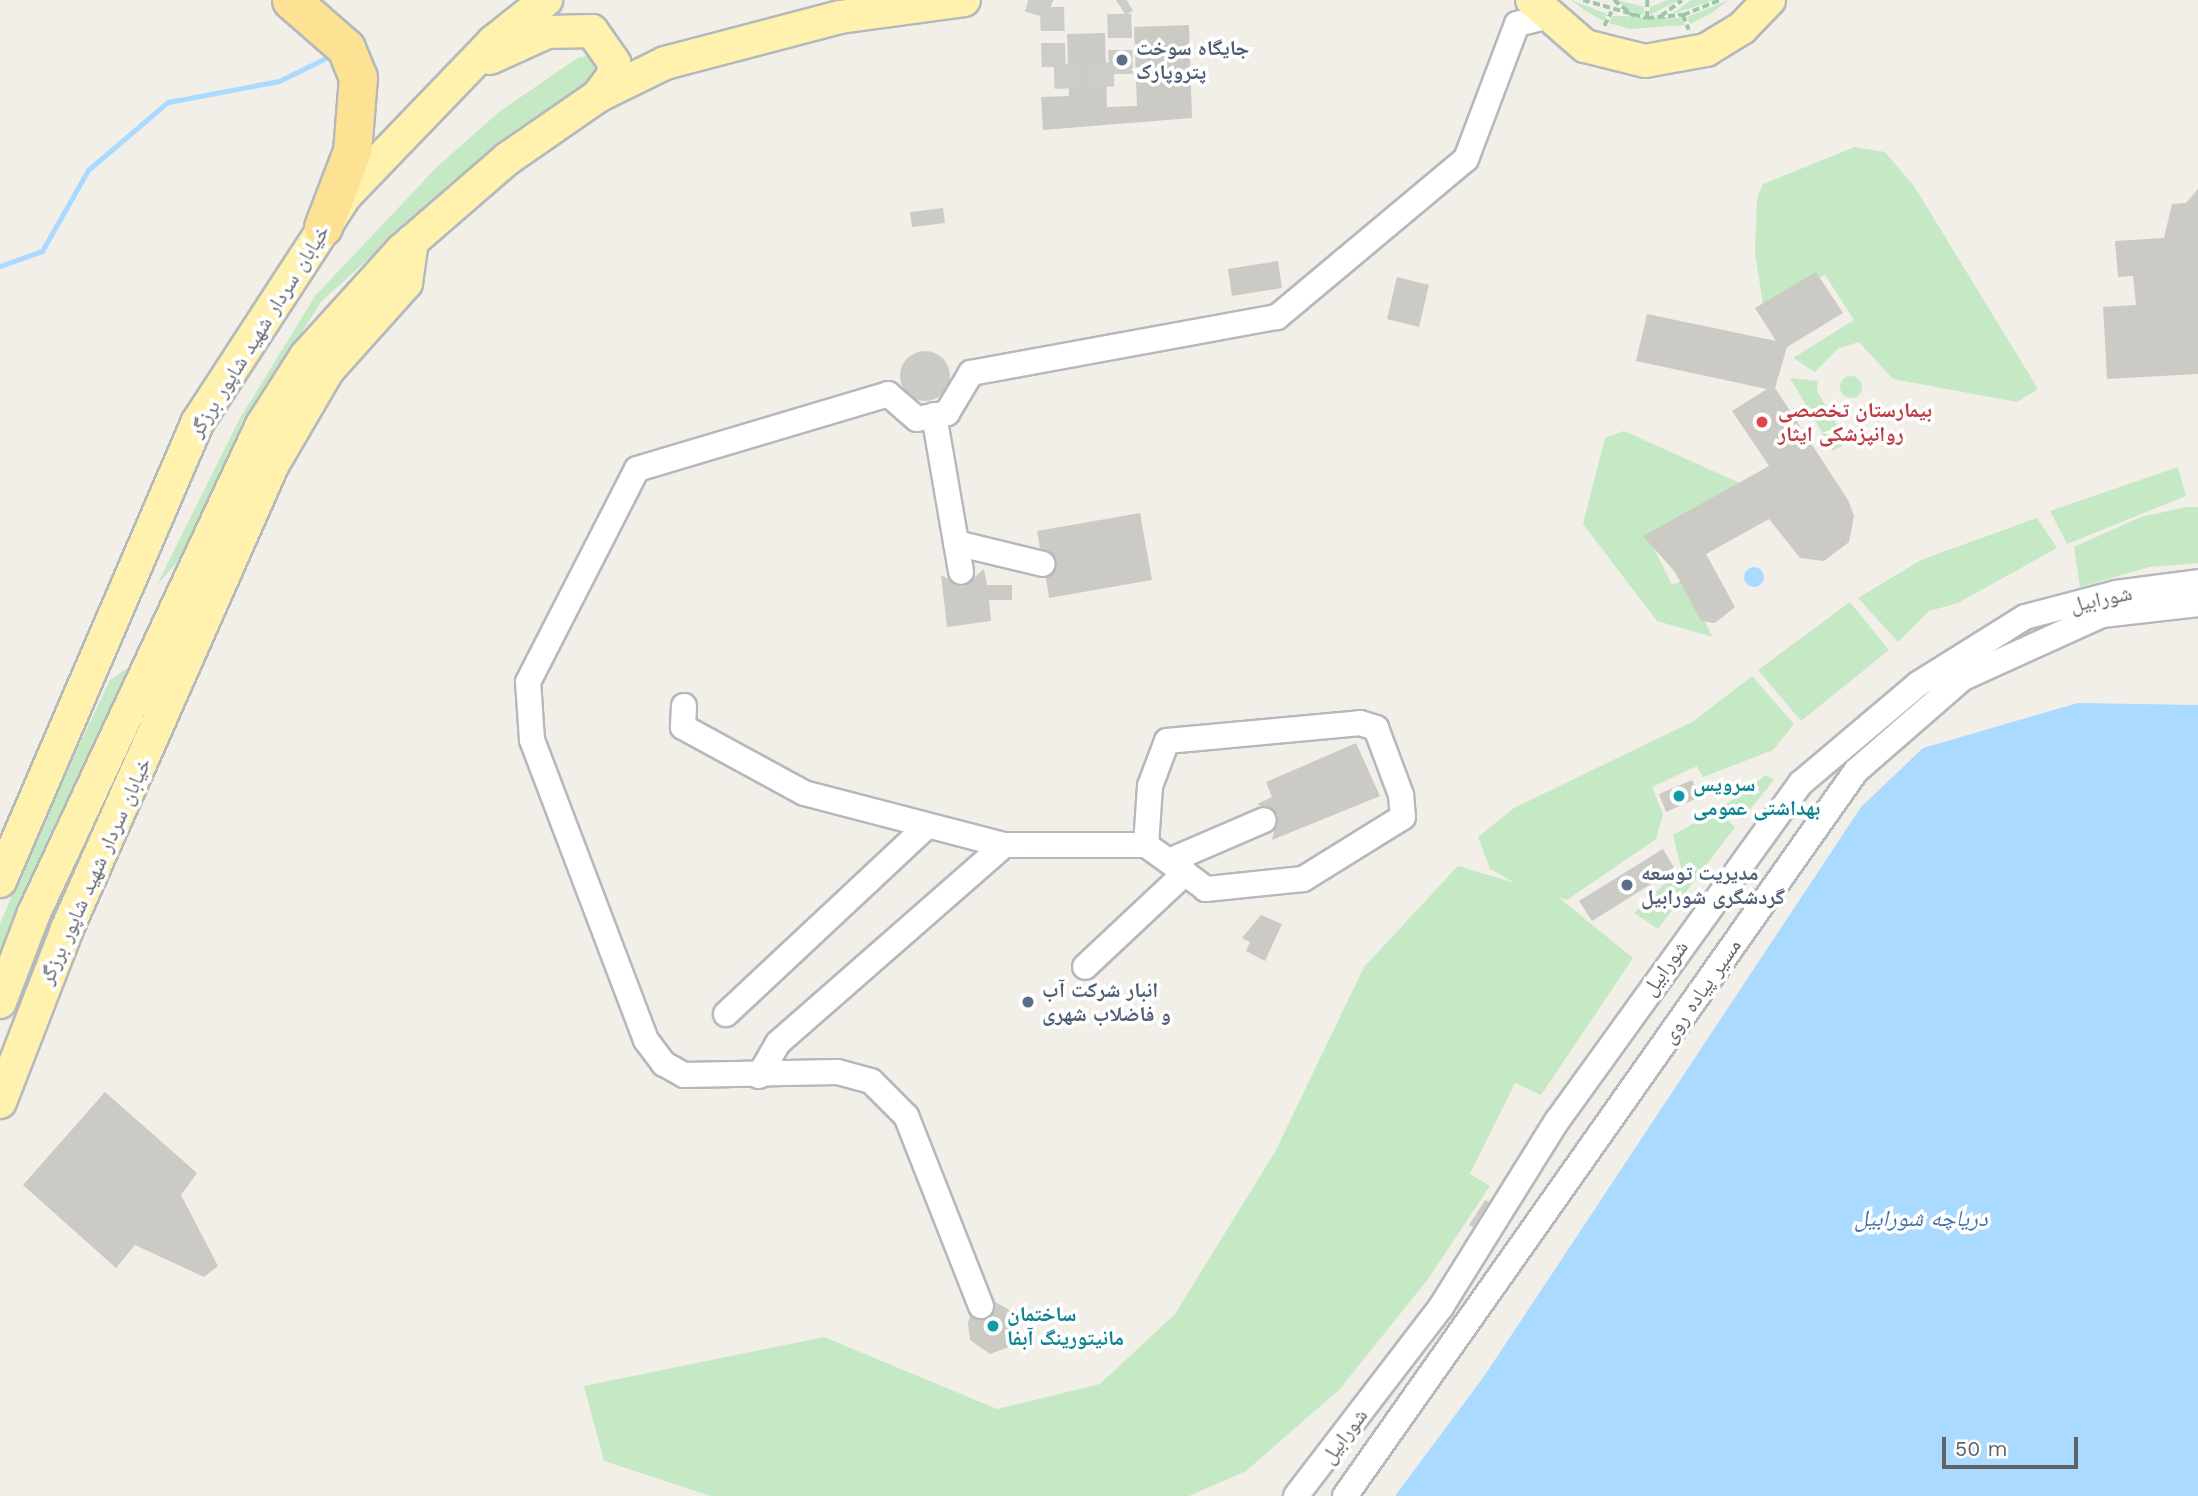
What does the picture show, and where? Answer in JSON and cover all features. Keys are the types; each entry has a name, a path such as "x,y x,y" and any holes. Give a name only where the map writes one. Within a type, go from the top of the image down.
{"highway":[{"path":"291,0 346,48 358,77 352,151 323,227"}],"main road":[{"name":"خیابان سردار شهید شاپور برزگر","path":"0,881 197,423 323,227 463,72 546,0"},
{"name":"خیابان سردار شهید شاپور برزگر","path":"0,1002 34,913 262,425 306,356 412,241 507,159 598,96 665,63 743,38 964,0"},
{"path":"1539,9 1604,53 1666,60 1725,40 1769,0"},
{"path":"463,72 534,37 579,28 611,50 613,76 598,96"},
{"name":"خیابان سردار شهید شاپور برزگر","path":"0,1102 67,929 273,464 328,370 405,283 412,241"}],"street":[{"path":"981,1306 906,1116 871,1081 837,1072 759,1076 684,1075 664,1064 646,1040 531,740 528,682 638,469 888,394 917,419 947,413 971,373 1277,317 1466,159 1517,24 1539,9"},
{"path":"934,415 961,572"},
{"path":"956,542 1043,564"},
{"name":"شورابیل","path":"1296,1496 1441,1307 1557,1121 1801,783 1918,684 2025,617 2116,593 2198,582"},
{"name":"مسیر پیاده روی","path":"1345,1496 1856,771 1964,678 2102,615 2198,604"},
{"path":"684,706 682,727 804,793 925,828 1004,845 1146,845 1206,889 1303,880 1403,817 1376,728 1360,723 1167,741 1150,786 1146,845"},
{"path":"1085,967 1177,867 1264,821"},
{"path":"726,1014 925,828"},
{"path":"759,1076 778,1043 1004,845"}],"path":[{"path":"1583,0 1611,12 1638,18 1683,15 1720,0"},
{"path":"1613,0 1638,18"},
{"path":"1647,0 1647,18"},
{"path":"1656,18 1676,8 1684,0"},
{"path":"1603,27 1611,12"},
{"path":"1683,15 1689,30"},
{"path":"1597,23 1612,29"},
{"path":"1680,31 1696,26"}],"green space":[{"path":"1571,0 1607,14 1604,21 1584,10"},
{"path":"1617,0 1644,7 1644,15 1628,10"},
{"path":"1668,0 1679,0 1650,15 1650,7"},
{"path":"1691,0 1715,0 1672,14"},
{"path":"1729,0 1710,14 1690,24 1687,17"},
{"path":"1612,16 1681,18 1685,25 1630,29 1609,23"},
{"path":"590,56 604,69 592,83 449,185 321,302 244,423 182,557 157,585 239,420 315,296 437,167 499,112 579,57"},
{"path":"1855,147 1885,152 1914,186 2038,389 2017,402 1893,379 1859,342 1839,348 1815,372 1793,358 1854,320 1825,275 1763,304 1755,254 1757,199 1763,184"},
{"path":"1851,376 1859,379 1862,387 1859,395 1851,398 1843,395 1840,387 1843,379"},
{"path":"1790,378 1818,381 1817,391 1847,443 1833,451"},
{"path":"1624,431 1742,484 1651,542 1672,585 1683,580 1713,637 1657,621 1583,524 1605,438"},
{"path":"2178,467 2186,496 2067,544 2050,511"},
{"path":"2198,507 2198,563 2149,567 2080,587 2074,547 2141,517"},
{"path":"2037,518 2057,548 1958,603 1929,611 1898,642 1858,598 1921,560"},
{"path":"1850,602 1889,650 1801,721 1758,670"},
{"path":"132,665 0,957 0,924 47,813 110,680"},
{"path":"1752,676 1794,724 1773,750 1703,777 1697,766 1652,787 1663,814 1656,839 1567,900 1558,897 1633,958 1541,1095 1515,1083 1470,1174 1490,1186 1428,1279 1339,1390 1246,1471 1189,1496 711,1496 604,1461 584,1386 824,1337 997,1409 1100,1384 1175,1314 1275,1152 1364,967 1458,866 1515,883 1490,869 1478,837 1514,808 1694,721"},
{"path":"1766,775 1774,780 1742,819 1724,806"},
{"path":"1717,810 1735,827 1658,929 1634,913 1681,868 1673,835"}],"water":[{"path":"1754,567 1761,570 1764,577 1761,584 1754,587 1747,584 1744,577 1747,570"},
{"name":"دریاچه شورابیل","path":"2078,703 2198,705 2198,1496 1395,1496 1485,1375 1861,807 1923,748"}],"building":[{"path":"1189,25 1192,118 1043,130 1041,97 1069,96 1067,34 1105,33 1107,107 1137,106 1134,27"},
{"path":"2198,189 2198,374 2107,379 2103,307 2136,305 2133,276 2118,277 2115,241 2164,238 2172,204 2186,203"},
{"path":"943,208 945,223 912,227 910,212"},
{"path":"1278,261 1282,288 1232,296 1228,269"},
{"path":"1816,272 1843,313 1787,347 1775,388 1848,500 1854,516 1849,542 1824,561 1800,558 1769,519 1706,554 1735,607 1715,623 1701,621 1675,572 1643,536 1769,466 1732,411 1767,389 1636,361 1647,314 1776,341 1755,308"},
{"path":"1397,277 1429,285 1419,327 1387,319"},
{"path":"915,352 935,352 949,366 949,386 935,400 915,400 901,386 901,366"},
{"path":"1140,513 1152,580 1049,598 1046,578 1057,560 1040,548 1037,531"},
{"path":"984,569 987,585 1012,585 1012,600 989,600 991,621 947,627 941,575 963,587"},
{"path":"1356,743 1380,796 1272,840 1278,815 1257,804 1272,797 1266,782"},
{"name":"سرویس بهداشتی عمومی","path":"1692,780 1700,797 1666,812 1659,794"},
{"name":"مدیریت توسعه گردشگری شورابیل","path":"1663,849 1675,869 1592,921 1579,901"},
{"path":"1261,915 1282,924 1265,961 1246,951 1250,942 1242,938"},
{"path":"105,1092 197,1173 181,1195 218,1266 204,1277 135,1245 116,1268 23,1185"},
{"path":"1485,1200 1489,1202 1473,1227 1469,1225"},
{"name":"ساختمان مانیتورینگ آبفا","path":"995,1302 1015,1313 1020,1329 1014,1345 990,1354 970,1340 968,1323 970,1316 992,1316"}],"waterway":[{"path":"0,266 42,251 88,170 168,102 279,81 330,56"}],"tunnel":[{"path":"1028,0 1052,7 1054,77 1121,74 1119,5 1127,0"}],"place":[{"name":"جایگاه سوخت پتروپارک","path":"1122,60"},
{"name":"بیمارستان تخصصی روانپزشکی ایثار","path":"1762,422"},
{"name":"سرویس بهداشتی عمومی","path":"1679,796"},
{"name":"مدیریت توسعه گردشگری شورابیل","path":"1627,885"},
{"name":"انبار شرکت آب و فاضلاب شهری","path":"1028,1002"},
{"name":"ساختمان مانیتورینگ آبفا","path":"993,1326"}]}
